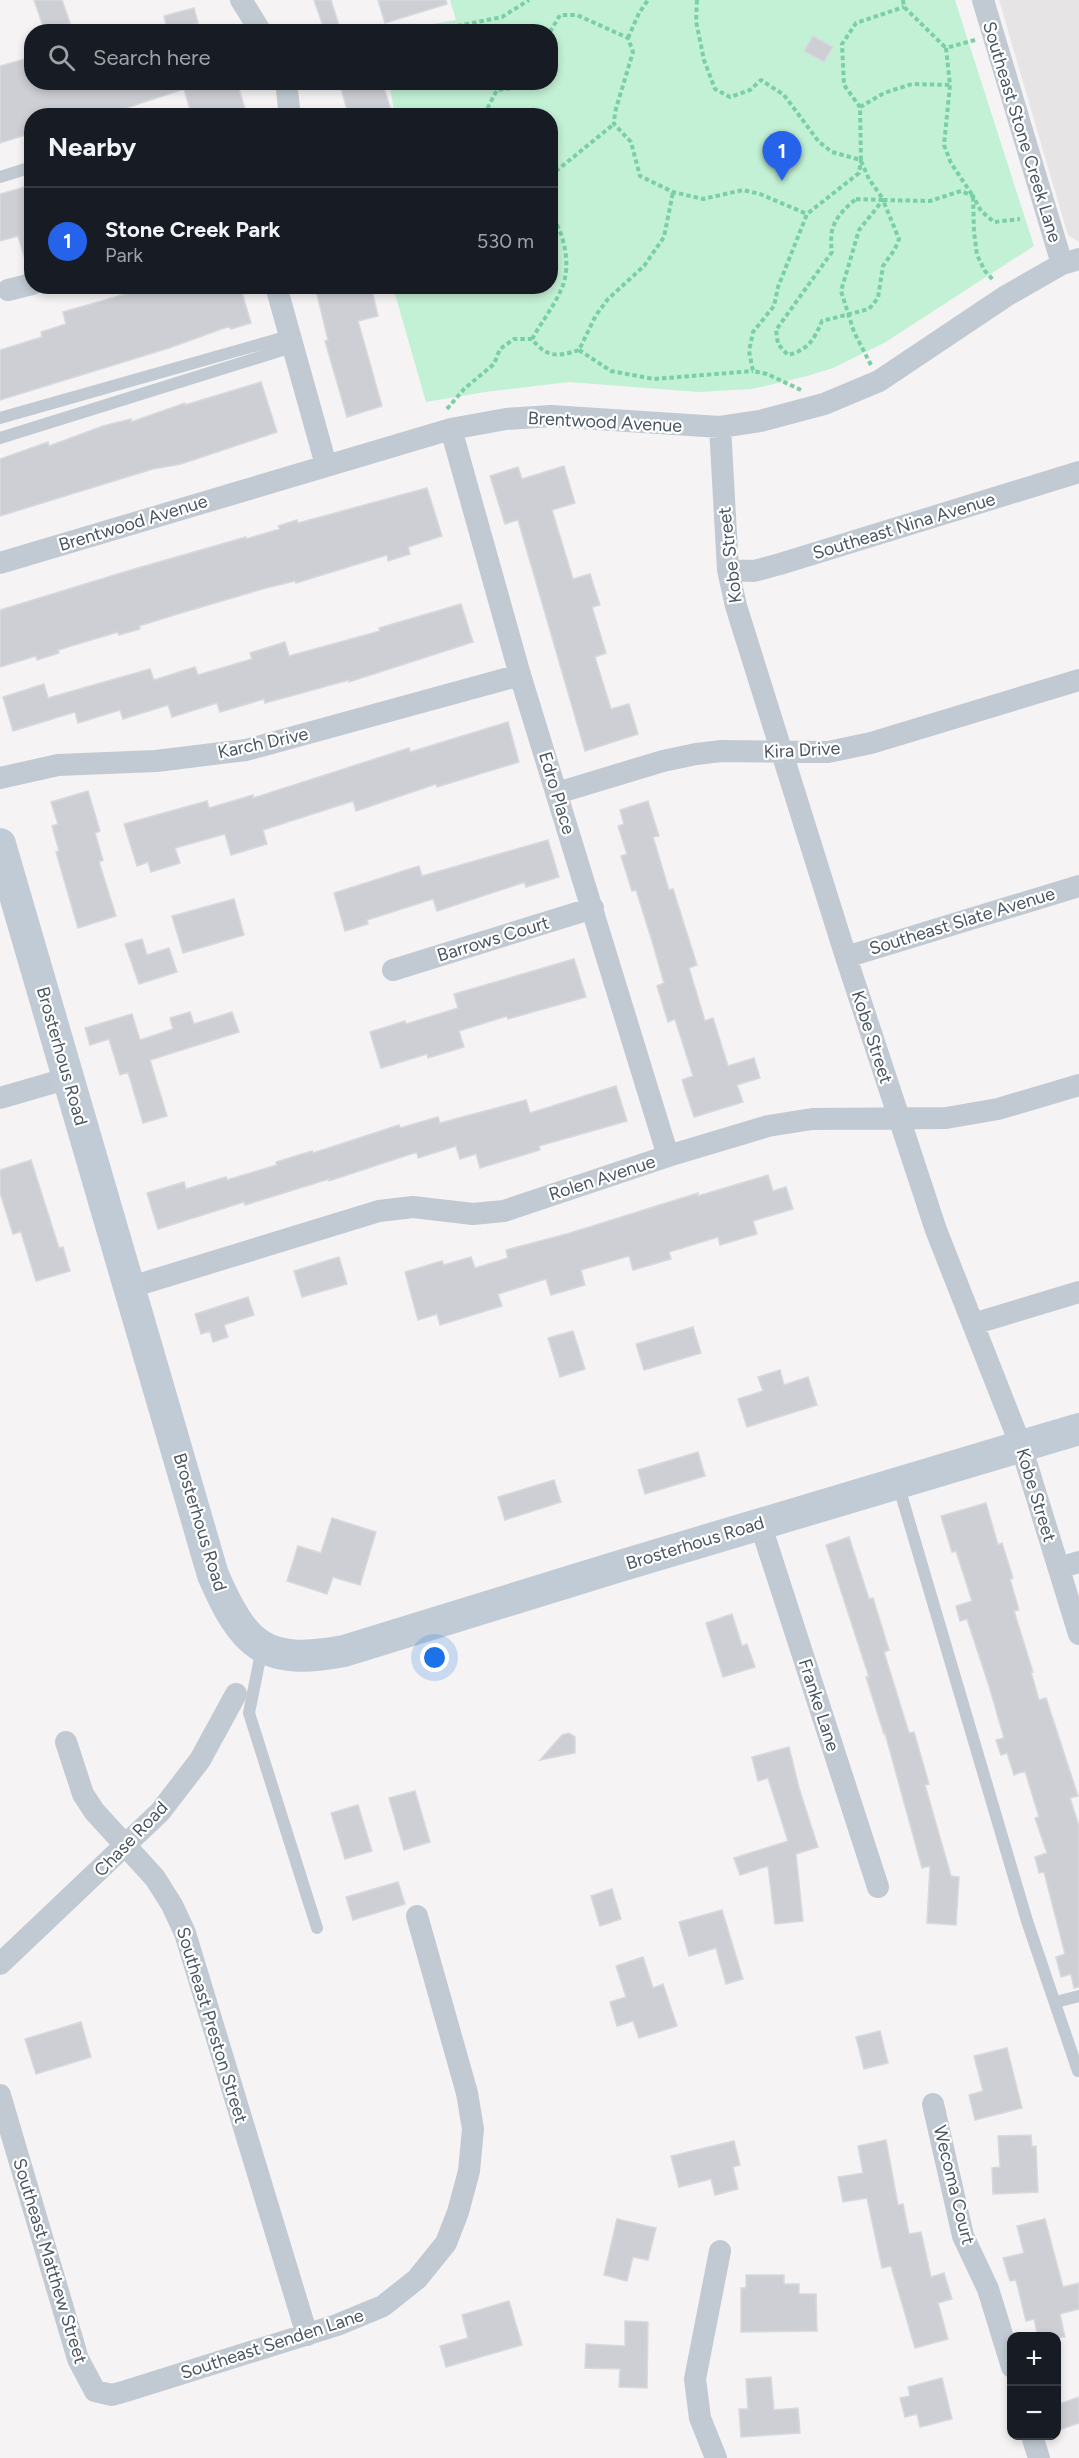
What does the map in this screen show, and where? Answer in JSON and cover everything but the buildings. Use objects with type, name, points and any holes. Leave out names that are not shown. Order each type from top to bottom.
[{"type":"street","points":[[241,0],[256,24]]},
{"type":"street","name":"Southeast Stone Creek Lane","points":[[983,0],[1070,262]]},
{"type":"street","points":[[287,90],[289,108]]},
{"type":"street","name":"Brentwood Avenue","points":[[0,562],[451,429],[506,419],[551,416],[720,428],[760,421],[824,404],[879,381],[1006,296],[1070,262]]},
{"type":"street","points":[[4,291],[24,286]]},
{"type":"street","points":[[278,294],[326,465]]},
{"type":"street","name":"Kobe Street","points":[[720,428],[728,570],[736,606],[846,957],[936,1230],[1069,1565],[1079,1634]]},
{"type":"street","name":"Edro Place","points":[[451,429],[520,675],[668,1156]]},
{"type":"street","name":"Southeast Nina Avenue","points":[[728,570],[754,571],[771,567],[1079,472]]},
{"type":"street","name":"Karch Drive","points":[[0,778],[58,765],[156,761],[246,750],[520,675]]},
{"type":"street","name":"Kira Drive","points":[[557,793],[663,760],[696,754],[722,751],[828,752],[871,743],[1079,680]]},
{"type":"street","name":"Brosterhous Road","points":[[0,844],[213,1575],[226,1605],[241,1629],[262,1648],[288,1655],[316,1656],[344,1651],[760,1523],[1079,1430]]},
{"type":"street","name":"Southeast Slate Avenue","points":[[846,957],[1079,885]]},
{"type":"street","name":"Barrows Court","points":[[393,970],[593,908]]},
{"type":"street","points":[[0,1098],[69,1078]]},
{"type":"street","name":"Rolen Avenue","points":[[130,1287],[380,1211],[412,1207],[473,1214],[504,1211],[668,1156],[768,1126],[812,1119],[946,1118],[998,1109],[1079,1085]]},
{"type":"street","points":[[973,1324],[1079,1292]]},
{"type":"street","name":"Franke Lane","points":[[760,1523],[878,1887]]},
{"type":"street","name":"Chase Road","points":[[0,1964],[160,1812],[201,1761],[236,1694]]},
{"type":"street","name":"Southeast Preston Street","points":[[66,1742],[83,1794],[99,1819],[155,1878],[172,1905],[185,1933],[307,2335]]},
{"type":"street","name":"Southeast Senden Lane","points":[[95,2391],[112,2395],[307,2335],[383,2307],[417,2279],[446,2243],[458,2212],[469,2171],[473,2129],[467,2093],[417,1916]]},
{"type":"street","name":"Southeast Matthew Street","points":[[0,2095],[78,2359],[95,2391]]},
{"type":"street","name":"Wecoma Court","points":[[933,2104],[963,2236],[988,2289],[1007,2353]]},
{"type":"street","points":[[716,2458],[700,2418],[695,2379],[720,2251]]},
{"type":"street","points":[[1033,2440],[1039,2458]]},
{"type":"lane","points":[[0,177],[24,170]]},
{"type":"lane","points":[[0,418],[290,342]]},
{"type":"lane","points":[[0,438],[290,342]]},
{"type":"lane","points":[[897,1483],[1027,1921],[1078,2071]]},
{"type":"lane","points":[[262,1648],[249,1713],[317,1928]]},
{"type":"lane","points":[[1056,2002],[1079,1996]]},
{"type":"path","points":[[468,24],[502,17],[529,0]]},
{"type":"path","points":[[558,170],[614,124],[615,112],[633,52],[628,38],[639,13],[648,0]]},
{"type":"path","points":[[698,0],[696,21],[704,60],[715,89],[730,97],[750,90],[761,80],[784,95],[819,142],[832,152],[861,160]]},
{"type":"path","points":[[903,0],[904,7],[946,48],[950,84],[945,144],[951,163],[981,211],[994,222],[1020,219]]},
{"type":"path","points":[[753,371],[749,351],[753,332],[774,306],[777,287],[807,214],[859,173],[861,160],[860,106],[844,85],[842,44],[856,23],[904,7]]},
{"type":"path","points":[[555,24],[560,15],[577,15],[628,38]]},
{"type":"path","points":[[946,48],[993,34]]},
{"type":"path","points":[[860,106],[884,93],[912,84],[950,84]]},
{"type":"path","points":[[488,108],[497,90]]},
{"type":"path","points":[[614,124],[631,142],[640,176],[673,192],[703,199],[743,190],[760,194],[807,214]]},
{"type":"path","points":[[861,160],[869,179],[883,200],[899,239],[883,266],[878,298],[869,309],[822,321],[817,332],[802,351],[788,355],[778,344],[776,330],[832,252],[830,236],[840,212],[856,199],[883,200],[930,201],[961,191],[973,196]]},
{"type":"path","points":[[532,339],[541,350],[552,355],[564,355],[579,350],[596,315],[608,299],[644,266],[664,237],[673,192]]},
{"type":"path","points":[[973,196],[977,255],[985,271],[1006,296]]},
{"type":"path","points":[[879,381],[847,315],[841,291],[859,230],[883,200]]},
{"type":"path","points":[[532,339],[562,289],[566,256],[558,224]]},
{"type":"path","points":[[451,429],[446,410],[464,389],[494,364],[500,349],[514,339],[532,339]]},
{"type":"path","points":[[579,350],[611,371],[654,380],[753,371],[767,374],[804,392]]},
{"type":"shaded area","points":[[999,0],[1079,0],[1079,242],[1067,232]]},
{"type":"green space","points":[[450,0],[955,0],[1034,246],[884,343],[833,368],[807,376],[752,389],[698,392],[569,382],[426,402],[395,294],[558,294],[558,108],[394,108],[390,90],[558,90],[558,24],[433,24],[456,20]]},
{"type":"place","name":"Stone Creek Park","points":[[782,181]]}]
